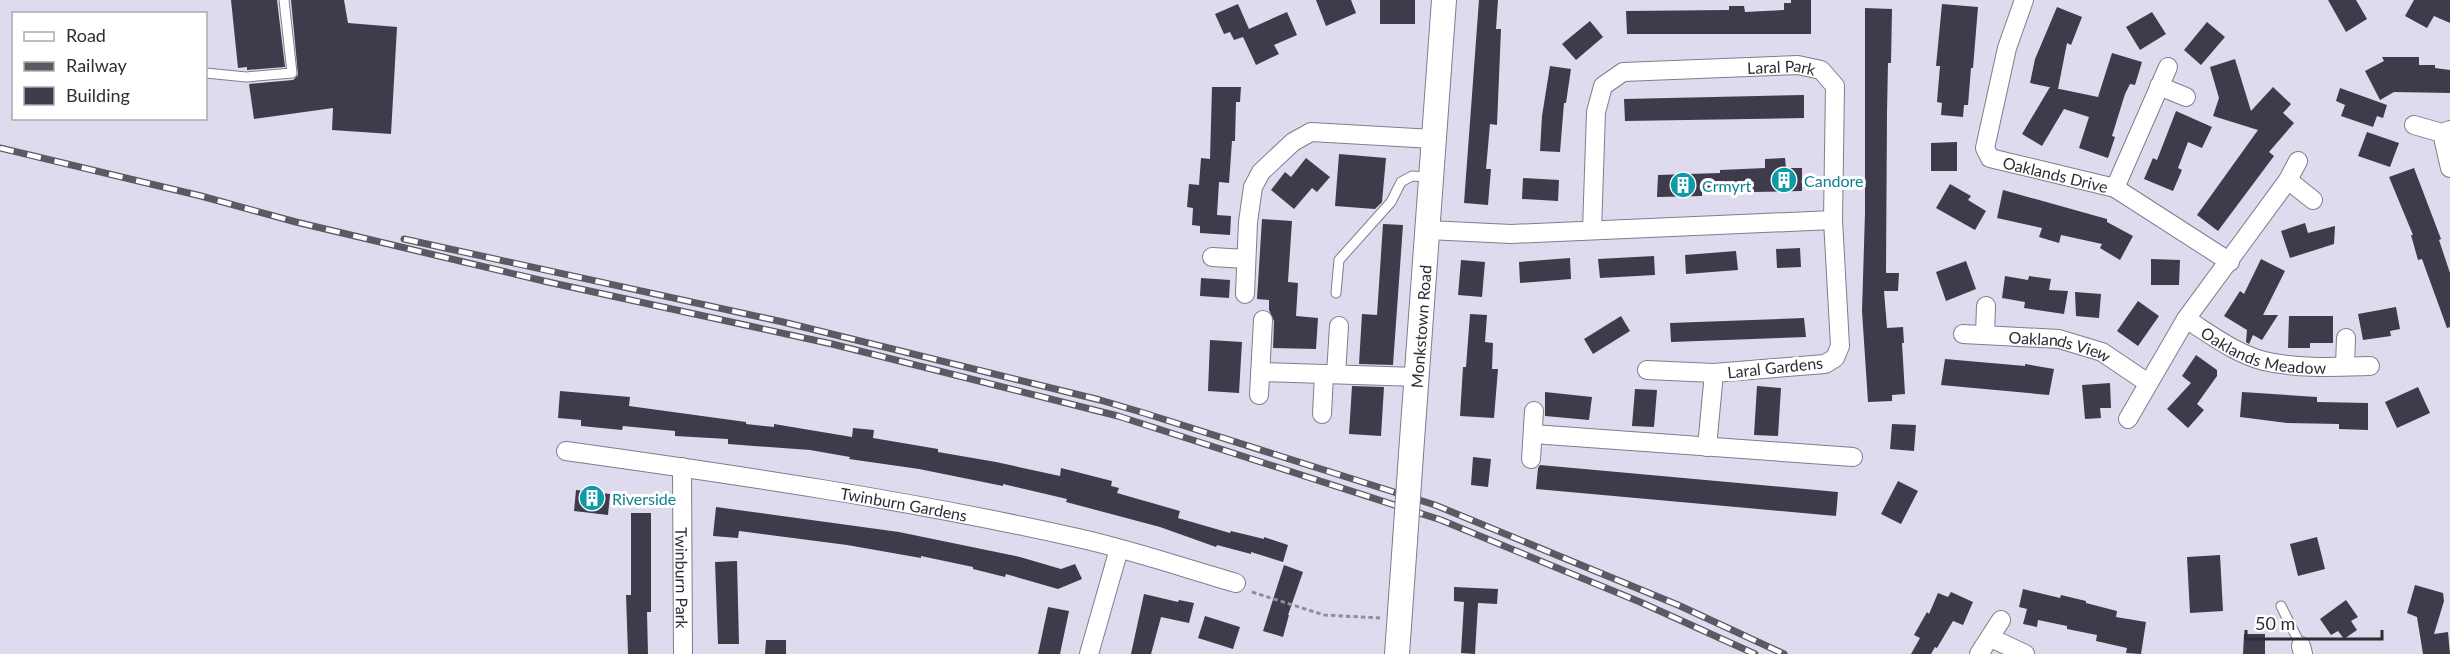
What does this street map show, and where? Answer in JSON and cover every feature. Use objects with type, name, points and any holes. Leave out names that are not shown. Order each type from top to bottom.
[{"type":"street","name":"Monkstown Road","points":[[1397,654],[1444,0]]},
{"type":"street","name":"Oaklands Drive","points":[[2024,0],[2007,48],[1985,148],[1990,158],[2115,188],[2230,262]]},
{"type":"street","name":"Laral Park","points":[[1592,230],[1596,112],[1603,86],[1623,72],[1798,65],[1821,70],[1834,86],[1833,220]]},
{"type":"street","points":[[2115,188],[2168,67]]},
{"type":"street","points":[[2159,86],[2186,97]]},
{"type":"street","points":[[2414,125],[2446,131],[2450,168]]},
{"type":"street","points":[[1245,294],[1253,188],[1261,172],[1272,159],[1293,142],[1311,132],[1433,139]]},
{"type":"street","points":[[2128,419],[2186,319],[2230,262],[2288,180],[2298,161]]},
{"type":"street","points":[[2288,180],[2313,200]]},
{"type":"street","points":[[1428,230],[1511,234],[1833,220]]},
{"type":"street","name":"Laral Gardens","points":[[1647,370],[1714,373],[1825,364],[1835,358],[1840,346],[1833,220]]},
{"type":"street","points":[[1212,257],[1246,259]]},
{"type":"street","points":[[1984,335],[1986,306]]},
{"type":"street","name":"Oaklands Meadow","points":[[2186,319],[2222,342],[2262,361],[2300,367],[2370,366]]},
{"type":"street","points":[[1258,395],[1263,320]]},
{"type":"street","points":[[1322,414],[1339,326]]},
{"type":"street","name":"Oaklands View","points":[[1963,334],[2059,339],[2102,352],[2148,383]]},
{"type":"street","name":"Oaklands Meadow","points":[[2345,366],[2346,338]]},
{"type":"street","points":[[1260,372],[1417,377]]},
{"type":"street","points":[[1707,447],[1714,373]]},
{"type":"street","points":[[1531,459],[1534,411]]},
{"type":"street","points":[[1533,434],[1853,457]]},
{"type":"street","name":"Twinburn Gardens","points":[[566,451],[932,507],[1119,549],[1236,584]]},
{"type":"street","name":"Twinburn Park","points":[[682,467],[683,654]]},
{"type":"street","points":[[1089,654],[1119,549]]},
{"type":"street","points":[[1980,654],[2001,620]]},
{"type":"street","points":[[1991,638],[2025,654]]},
{"type":"lane","points":[[207,73],[246,77],[292,73],[284,0]]},
{"type":"lane","points":[[1336,293],[1339,260],[1391,202],[1401,182],[1412,176],[1430,177]]},
{"type":"lane","points":[[2282,606],[2302,650]]},
{"type":"path","points":[[1236,584],[1252,592],[1324,615],[1380,618],[1400,616]]},
{"type":"building","points":[[231,0],[277,0],[285,67],[247,70],[247,67],[238,68]]},
{"type":"building","points":[[291,0],[344,0],[348,23],[397,27],[391,134],[332,130],[333,108],[254,119],[249,84],[293,80],[298,75]]},
{"type":"building","points":[[1316,0],[1351,0],[1356,13],[1326,26]]},
{"type":"building","points":[[1380,0],[1415,0],[1415,24],[1380,24]]},
{"type":"building","points":[[1479,0],[1498,0],[1496,29],[1501,29],[1497,125],[1490,124],[1486,169],[1491,169],[1488,205],[1464,203]]},
{"type":"building","points":[[1791,0],[1811,0],[1811,34],[1627,34],[1626,11],[1729,10],[1729,6],[1744,6],[1745,12],[1784,10],[1784,3],[1791,3]]},
{"type":"building","points":[[2328,0],[2356,0],[2367,19],[2346,32]]},
{"type":"building","points":[[2414,0],[2450,0],[2450,23],[2434,16],[2427,28],[2405,16]]},
{"type":"building","points":[[1238,4],[1249,29],[1287,12],[1297,35],[1274,45],[1279,54],[1256,65],[1243,37],[1234,40],[1230,32],[1224,34],[1215,14]]},
{"type":"building","points":[[1942,4],[1978,7],[1968,105],[1964,105],[1963,117],[1941,115],[1942,103],[1937,102],[1940,66],[1936,66]]},
{"type":"building","points":[[2057,7],[2082,17],[2071,45],[2067,43],[2058,89],[2030,83],[2035,59]]},
{"type":"building","points":[[1865,8],[1892,9],[1891,63],[1888,63],[1886,273],[1899,273],[1898,291],[1884,291],[1887,328],[1903,327],[1905,394],[1892,395],[1892,401],[1868,402],[1862,311],[1865,213]]},
{"type":"building","points":[[2152,12],[2166,34],[2140,50],[2126,27]]},
{"type":"building","points":[[1590,21],[1603,37],[1576,60],[1562,44]]},
{"type":"building","points":[[2207,22],[2225,37],[2201,65],[2184,50]]},
{"type":"building","points":[[2112,53],[2142,62],[2135,85],[2130,84],[2125,94],[2108,158],[2079,148],[2089,117],[2064,109],[2042,146],[2022,134],[2050,87],[2098,97]]},
{"type":"building","points":[[2382,57],[2419,57],[2419,65],[2435,65],[2435,68],[2450,70],[2450,93],[2394,92],[2380,100],[2365,71],[2384,61]]},
{"type":"building","points":[[2235,59],[2251,111],[2273,87],[2291,104],[2283,113],[2294,123],[2269,152],[2274,156],[2218,231],[2197,215],[2258,130],[2213,116],[2219,98],[2210,67]]},
{"type":"building","points":[[1550,66],[1571,69],[1566,103],[1564,103],[1560,152],[1540,151],[1542,116]]},
{"type":"building","points":[[1212,87],[1241,87],[1240,102],[1236,102],[1235,141],[1232,141],[1229,183],[1219,182],[1217,215],[1231,216],[1230,235],[1200,233],[1200,226],[1192,225],[1193,208],[1187,207],[1189,184],[1199,185],[1201,158],[1210,159]]},
{"type":"building","points":[[2340,88],[2387,105],[2383,118],[2377,116],[2373,127],[2341,116],[2345,105],[2336,101]]},
{"type":"building","points":[[1804,95],[1804,118],[1625,121],[1624,99]]},
{"type":"building","points":[[2176,111],[2212,127],[2202,148],[2188,142],[2178,168],[2182,170],[2173,191],[2144,179],[2153,158],[2157,160]]},
{"type":"building","points":[[2367,132],[2399,143],[2390,167],[2358,156]]},
{"type":"building","points":[[1957,142],[1957,171],[1931,171],[1931,143]]},
{"type":"building","points":[[1339,154],[1386,158],[1382,202],[1375,209],[1335,206]]},
{"type":"building","points":[[1306,158],[1330,177],[1317,192],[1312,188],[1294,209],[1271,190],[1285,172],[1291,177]]},
{"type":"building","points":[[1785,158],[1786,168],[1802,168],[1802,191],[1702,193],[1702,196],[1657,197],[1658,175],[1720,173],[1720,170],[1765,168],[1765,159]]},
{"type":"building","points":[[2414,168],[2441,239],[2439,240],[2450,273],[2450,327],[2447,328],[2422,259],[2418,260],[2411,235],[2413,235],[2389,177]]},
{"type":"building","points":[[1523,178],[1559,180],[1558,201],[1522,199]]},
{"type":"building","points":[[1950,184],[1971,196],[1968,200],[1986,211],[1975,230],[1936,208]]},
{"type":"building","points":[[2003,190],[2107,219],[2107,222],[2133,236],[2120,260],[2100,248],[2102,244],[2061,235],[2059,243],[2039,237],[2042,228],[1997,218]]},
{"type":"building","points":[[1262,219],[1292,221],[1288,282],[1298,283],[1296,316],[1318,318],[1316,349],[1273,348],[1274,321],[1269,310],[1269,300],[1257,299]]},
{"type":"building","points":[[2305,223],[2308,233],[2335,226],[2334,244],[2290,258],[2281,231]]},
{"type":"building","points":[[1383,224],[1403,225],[1393,365],[1359,364],[1362,314],[1377,315]]},
{"type":"building","points":[[1800,248],[1801,267],[1777,268],[1776,249]]},
{"type":"building","points":[[1736,251],[1738,270],[1686,274],[1685,255]]},
{"type":"building","points":[[1654,256],[1655,275],[1600,278],[1598,259]]},
{"type":"building","points":[[1570,258],[1571,279],[1520,283],[1519,262]]},
{"type":"building","points":[[2151,259],[2180,260],[2179,285],[2151,285]]},
{"type":"building","points":[[2261,259],[2285,271],[2263,315],[2278,315],[2262,340],[2253,335],[2249,344],[2246,342],[2247,330],[2224,316],[2240,291],[2244,294]]},
{"type":"building","points":[[1461,260],[1485,262],[1482,297],[1458,295]]},
{"type":"building","points":[[1966,261],[1976,289],[1946,301],[1936,272]]},
{"type":"building","points":[[2005,276],[2028,280],[2029,276],[2051,279],[2049,290],[2068,291],[2064,314],[2024,308],[2025,302],[2002,298]]},
{"type":"building","points":[[1201,278],[1230,280],[1229,298],[1200,296]]},
{"type":"building","points":[[2075,292],[2101,294],[2099,318],[2076,316]]},
{"type":"building","points":[[2138,301],[2159,316],[2138,346],[2117,331]]},
{"type":"building","points":[[2396,307],[2400,329],[2390,331],[2391,336],[2363,340],[2358,314]]},
{"type":"building","points":[[1470,314],[1487,315],[1485,342],[1493,343],[1492,369],[1498,369],[1494,418],[1460,416]]},
{"type":"building","points":[[1621,316],[1630,331],[1593,354],[1584,339]]},
{"type":"building","points":[[2289,316],[2333,316],[2333,343],[2310,343],[2310,348],[2288,348]]},
{"type":"building","points":[[1804,318],[1806,337],[1671,342],[1670,323]]},
{"type":"building","points":[[1210,340],[1242,342],[1239,393],[1208,391]]},
{"type":"building","points":[[2196,355],[2217,370],[2217,376],[2197,404],[2204,410],[2188,428],[2167,409],[2191,383],[2182,376]]},
{"type":"building","points":[[1945,359],[2025,366],[2025,364],[2054,369],[2049,395],[1941,385]]},
{"type":"building","points":[[2110,383],[2111,408],[2100,408],[2101,418],[2085,419],[2082,385]]},
{"type":"building","points":[[1352,386],[1384,387],[1381,436],[1349,434]]},
{"type":"building","points":[[1757,386],[1781,388],[1778,436],[1754,435]]},
{"type":"building","points":[[2418,387],[2430,413],[2397,428],[2385,402]]},
{"type":"building","points":[[1635,389],[1657,390],[1654,427],[1632,426]]},
{"type":"building","points":[[560,391],[630,397],[629,406],[746,422],[746,424],[774,427],[774,424],[852,437],[853,428],[874,430],[873,438],[938,449],[938,452],[1060,476],[1061,468],[1112,481],[1111,486],[1119,488],[1117,493],[1180,511],[1178,518],[1230,533],[1231,531],[1264,539],[1264,537],[1288,545],[1283,562],[1251,552],[1251,554],[1217,545],[1216,547],[1160,527],[1066,502],[1067,499],[1003,484],[1003,486],[919,469],[849,459],[850,457],[810,450],[728,444],[728,439],[675,436],[675,431],[623,426],[622,430],[581,426],[581,420],[558,418]]},
{"type":"building","points":[[1545,392],[1592,397],[1589,420],[1545,416]]},
{"type":"building","points":[[2242,392],[2317,397],[2317,402],[2368,403],[2368,430],[2339,429],[2339,424],[2287,423],[2240,417]]},
{"type":"building","points":[[1892,424],[1916,425],[1914,451],[1890,449]]},
{"type":"building","points":[[1473,457],[1491,459],[1488,487],[1471,485]]},
{"type":"building","points":[[1540,465],[1838,492],[1836,516],[1536,489]]},
{"type":"building","points":[[1898,481],[1918,491],[1901,524],[1881,514]]},
{"type":"building","name":"Riverside","points":[[576,490],[610,494],[608,515],[574,511]]},
{"type":"building","points":[[716,507],[899,532],[1020,557],[1061,569],[1075,564],[1082,579],[1058,589],[1006,574],[1005,577],[973,569],[973,567],[921,556],[921,558],[847,545],[739,531],[738,538],[713,536]]},
{"type":"building","points":[[631,513],[651,513],[651,612],[647,612],[648,654],[628,654],[626,595],[631,595]]},
{"type":"building","points":[[2317,537],[2325,569],[2298,576],[2290,544]]},
{"type":"building","points":[[2220,555],[2223,611],[2190,613],[2187,557]]},
{"type":"building","points":[[737,561],[739,644],[718,644],[715,562]]},
{"type":"building","points":[[1284,565],[1303,572],[1283,637],[1263,631]]},
{"type":"building","points":[[2415,585],[2443,593],[2444,601],[2434,634],[2448,632],[2450,654],[2423,654],[2417,617],[2407,613]]},
{"type":"building","points":[[1454,587],[1498,589],[1497,604],[1478,603],[1475,654],[1461,653],[1464,602],[1454,601]]},
{"type":"building","points":[[2023,589],[2060,598],[2061,595],[2086,601],[2086,603],[2117,611],[2116,617],[2146,622],[2141,654],[2126,653],[2127,648],[2096,641],[2097,635],[2067,629],[2067,626],[2038,620],[2037,627],[2023,624],[2027,609],[2019,607]]},
{"type":"building","points":[[1951,592],[1973,602],[1963,625],[1953,621],[1931,654],[1911,654],[1920,638],[1914,635],[1927,612],[1929,614],[1938,593],[1948,597]]},
{"type":"building","points":[[1144,594],[1178,602],[1179,600],[1194,603],[1189,623],[1161,617],[1151,654],[1131,654]]},
{"type":"building","points":[[2346,600],[2358,617],[2351,621],[2357,630],[2344,639],[2338,631],[2331,635],[2320,619]]},
{"type":"building","points":[[1048,607],[1069,611],[1060,654],[1038,654]]},
{"type":"building","points":[[1205,616],[1240,627],[1233,649],[1198,638]]},
{"type":"building","points":[[2244,634],[2265,634],[2265,654],[2243,654]]},
{"type":"building","points":[[766,640],[786,640],[786,654],[765,654]]},
{"type":"railway","points":[[0,148],[548,282],[832,344],[1118,416],[1441,520],[1640,602],[1755,654]]},
{"type":"railway","points":[[404,239],[783,322],[1100,400],[1144,413],[1435,505],[1678,605],[1784,654]]},
{"type":"place","name":"Candore","points":[[1784,180]]},
{"type":"place","name":"Crmyrt","points":[[1683,185]]},
{"type":"place","name":"Riverside","points":[[592,498]]}]
